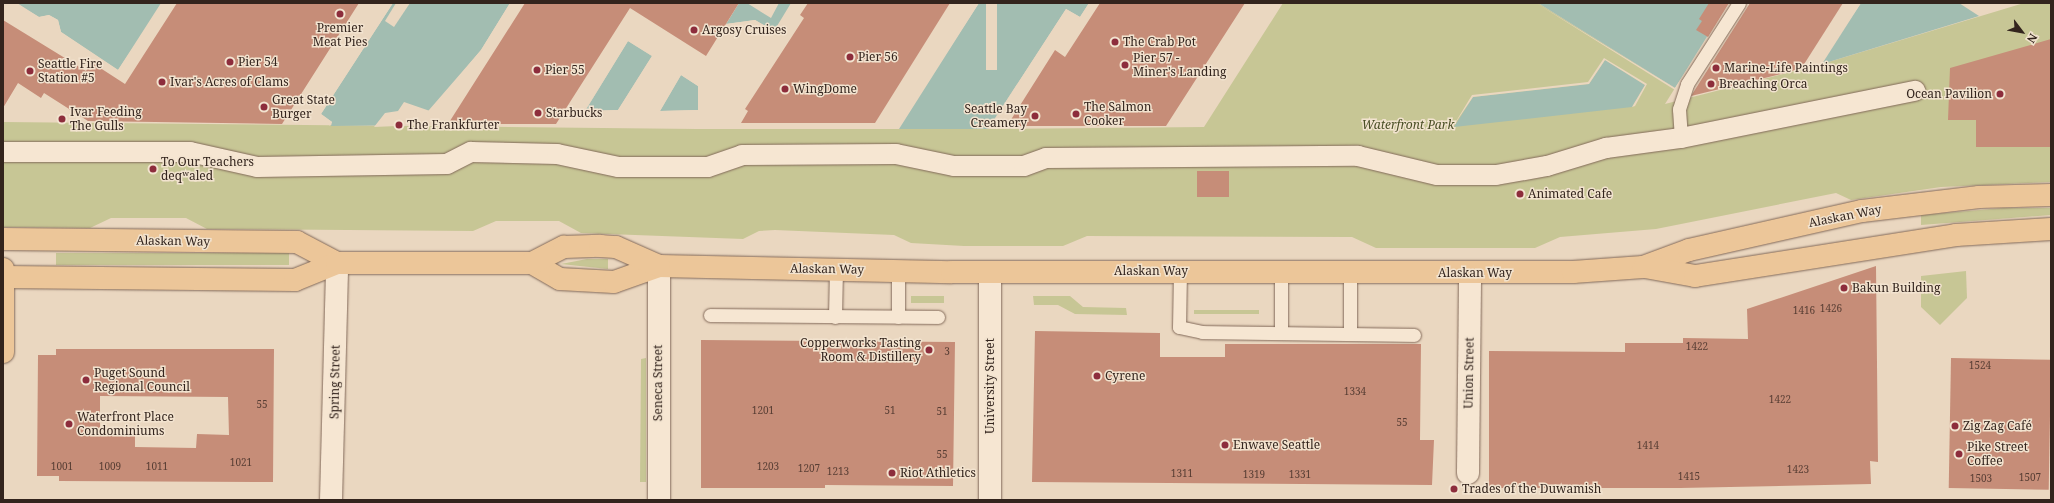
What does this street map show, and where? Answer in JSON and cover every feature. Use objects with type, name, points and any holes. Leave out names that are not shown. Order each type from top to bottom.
[{"type":"main road","name":"Alaskan Way","points":[[1643,267],[1689,250],[1862,211],[1979,197],[2051,195]]},
{"type":"main road","name":"Alaskan Way","points":[[532,263],[560,279],[606,282],[614,282],[659,266],[990,272],[1350,271],[1470,274],[1573,272],[1643,267],[1695,276],[1956,235],[2051,229]]},
{"type":"main road","name":"Alaskan Way","points":[[3,239],[297,242],[337,263]]},
{"type":"main road","name":"Alaskan Way","points":[[3,274],[295,280],[337,263],[532,263],[564,247],[600,246],[616,247],[659,266]]},
{"type":"main road","points":[[3,274],[3,352]]},
{"type":"street","points":[[3,152],[190,152],[257,167],[447,164],[471,152],[556,154],[618,167],[708,167],[742,155],[896,154],[954,166],[1024,166],[1046,158],[1358,156],[1437,175],[1496,175],[1547,166],[1606,148],[1681,138],[1915,91]]},
{"type":"street","name":"Spring Street","points":[[331,500],[337,263]]},
{"type":"street","name":"Seneca Street","points":[[658,500],[659,266]]},
{"type":"street","name":"University Street","points":[[990,272],[990,500]]},
{"type":"street","name":"Union Street","points":[[1468,473],[1470,274]]},
{"type":"lane","points":[[1681,138],[1680,109],[1687,84],[1739,3]]},
{"type":"lane","points":[[835,317],[836,269]]},
{"type":"lane","points":[[898,271],[898,317]]},
{"type":"lane","points":[[1180,271],[1179,327],[1202,332],[1414,335]]},
{"type":"lane","points":[[1281,271],[1281,333]]},
{"type":"lane","points":[[1350,271],[1350,334]]},
{"type":"lane","points":[[710,315],[938,317]]},
{"type":"green space","name":"Waterfront Park","points":[[1283,3],[1538,3],[1675,88],[1665,104],[1822,64],[2024,3],[2051,3],[2051,182],[1941,187],[1851,200],[1836,193],[1656,229],[1560,237],[1535,248],[1376,248],[1352,237],[1087,236],[1063,246],[964,246],[911,243],[894,235],[775,230],[759,231],[743,239],[581,233],[559,221],[496,221],[473,231],[207,229],[186,218],[111,218],[90,228],[3,227],[3,122],[697,129],[1204,127]]},
{"type":"green space","points":[[2004,208],[2051,208],[2051,215],[1921,225],[1921,215]]},
{"type":"green space","points":[[56,253],[289,253],[289,265],[56,265]]},
{"type":"green space","points":[[587,259],[608,259],[608,269],[561,264]]},
{"type":"green space","points":[[1966,271],[1967,298],[1940,325],[1921,307],[1921,276]]},
{"type":"green space","points":[[911,296],[944,296],[944,303],[911,303]]},
{"type":"green space","points":[[1033,296],[1070,296],[1083,307],[1126,308],[1127,315],[1075,314],[1058,305],[1034,305]]},
{"type":"green space","points":[[1194,310],[1259,310],[1259,314],[1194,314]]},
{"type":"green space","points":[[646,358],[646,482],[640,482],[641,359]]},
{"type":"shaded area","points":[[17,3],[161,3],[118,70],[61,32],[58,20],[49,15],[39,17]]},
{"type":"shaded area","points":[[393,3],[510,3],[481,50],[416,125],[331,126],[332,122],[321,114]]},
{"type":"shaded area","points":[[739,3],[747,3],[771,18],[779,3],[791,3],[774,31],[755,20],[726,24]]},
{"type":"shaded area","points":[[979,3],[1089,3],[1080,17],[1066,9],[988,129],[899,129]]},
{"type":"shaded area","points":[[1538,3],[1728,3],[1675,88]]},
{"type":"shaded area","points":[[1861,3],[1959,3],[1979,16],[1822,64]]},
{"type":"shaded area","points":[[628,41],[652,56],[618,110],[585,111]]},
{"type":"shaded area","points":[[1605,60],[1645,85],[1632,107],[1454,127],[1473,97],[1589,84]]},
{"type":"shaded area","points":[[681,75],[698,86],[698,110],[660,111]]},
{"type":"pier","points":[[15,3],[39,17],[49,15],[58,20],[61,32],[118,70],[163,3],[118,72],[59,33],[56,21],[49,17],[38,19]]},
{"type":"pier","points":[[390,3],[393,3],[321,114],[332,122],[329,126],[329,123],[319,113]]},
{"type":"pier","points":[[396,3],[410,3],[394,27],[385,21]]},
{"type":"pier","points":[[510,3],[512,3],[482,52],[419,125],[374,127],[385,113],[398,111],[404,102],[430,111],[481,50]]},
{"type":"pier","points":[[737,3],[739,3],[726,24]]},
{"type":"pier","points":[[793,3],[774,33],[754,22],[725,26],[726,24],[755,20],[774,31]]},
{"type":"pier","points":[[977,3],[979,3],[910,109]]},
{"type":"pier","points":[[986,3],[997,3],[997,70],[986,70]]},
{"type":"pier","points":[[1089,3],[1091,3],[1081,19],[1066,12],[988,129],[1066,9],[1080,17]]},
{"type":"pier","points":[[1536,3],[1675,88],[1730,3],[1675,90]]},
{"type":"pier","points":[[1859,3],[1861,3],[1826,55]]},
{"type":"pier","points":[[628,39],[654,57],[619,112],[584,112]],"holes":[[[628,41],[652,56],[618,110],[585,111]]]},
{"type":"pier","points":[[1604,58],[1647,84],[1635,106],[1632,107],[1645,85],[1605,60],[1589,84],[1473,97],[1452,128],[1472,95],[1588,82]]},
{"type":"pier","points":[[680,73],[700,85],[700,111],[659,112],[658,110]],"holes":[[[681,75],[698,86],[698,110],[660,111]]]},
{"type":"building","name":"Pier 54","points":[[177,3],[359,3],[282,124],[88,121],[44,93],[41,98],[18,83],[3,108],[3,20],[86,71],[91,62],[125,84]]},
{"type":"building","name":"Pier 55","points":[[525,3],[739,3],[706,56],[630,8],[556,124],[448,124]]},
{"type":"building","name":"Pier 56","points":[[808,3],[950,3],[875,123],[741,123],[748,111],[745,109],[804,18],[800,15]]},
{"type":"building","name":"Pier 57 - Miner's Landing","points":[[1100,3],[1245,3],[1166,126],[1007,126],[1055,50],[1065,57]]},
{"type":"building","points":[[1709,3],[1729,3],[1708,37],[1696,30],[1702,21],[1699,19]]},
{"type":"building","points":[[1750,3],[1843,3],[1801,69],[1691,96]]},
{"type":"building","name":"Ocean Pavilion","points":[[2051,39],[2051,147],[1976,147],[1976,120],[1948,120],[1950,68]]},
{"type":"building","points":[[1197,171],[1229,171],[1229,197],[1197,197]]},
{"type":"building","points":[[1876,266],[1878,462],[1870,461],[1871,484],[1680,488],[1489,488],[1489,351],[1625,352],[1625,343],[1683,343],[1683,338],[1748,339],[1747,309]]},
{"type":"building","points":[[1035,331],[1160,333],[1160,357],[1225,357],[1225,344],[1421,344],[1420,440],[1434,440],[1432,485],[1032,482]]},
{"type":"building","points":[[701,340],[955,342],[953,486],[825,485],[825,488],[701,488]]},
{"type":"building","name":"Waterfront Place Condominiums","points":[[56,349],[274,349],[273,482],[59,481],[59,476],[37,476],[38,355],[56,355]],"holes":[[[100,396],[228,397],[229,435],[197,434],[196,448],[135,447],[135,434],[100,434]]]},
{"type":"building","points":[[1951,358],[2051,360],[2049,490],[1949,488]]},
{"type":"place","name":"Premier Meat Pies","points":[[340,14]]},
{"type":"place","name":"Argosy Cruises","points":[[694,30]]},
{"type":"place","name":"The Crab Pot","points":[[1115,42]]},
{"type":"place","name":"Pier 56","points":[[850,57]]},
{"type":"place","name":"Pier 54","points":[[230,62]]},
{"type":"place","name":"Pier 57 - Miner's Landing","points":[[1125,65]]},
{"type":"place","name":"Marine-Life Paintings","points":[[1716,68]]},
{"type":"place","name":"Pier 55","points":[[537,70]]},
{"type":"place","name":"Seattle Fire Station #5","points":[[30,71]]},
{"type":"place","name":"Ivar's Acres of Clams","points":[[162,82]]},
{"type":"place","name":"Breaching Orca","points":[[1711,84]]},
{"type":"place","name":"WingDome","points":[[785,89]]},
{"type":"place","name":"Ocean Pavilion","points":[[2000,94]]},
{"type":"place","name":"Great State Burger","points":[[264,107]]},
{"type":"place","name":"Starbucks","points":[[538,113]]},
{"type":"place","name":"The Salmon Cooker","points":[[1076,114]]},
{"type":"place","name":"Seattle Bay Creamery","points":[[1035,116]]},
{"type":"place","name":"Ivar Feeding The Gulls","points":[[62,119]]},
{"type":"place","name":"The Frankfurter","points":[[399,125]]},
{"type":"place","name":"To Our Teachers deqʷaled","points":[[153,169]]},
{"type":"place","name":"Animated Cafe","points":[[1520,194]]},
{"type":"place","name":"Bakun Building","points":[[1844,288]]},
{"type":"place","name":"Copperworks Tasting Room & Distillery","points":[[929,350]]},
{"type":"place","name":"Cyrene","points":[[1097,376]]},
{"type":"place","name":"Puget Sound Regional Council","points":[[86,380]]},
{"type":"place","name":"Waterfront Place Condominiums","points":[[69,424]]},
{"type":"place","name":"Zig Zag Café","points":[[1955,426]]},
{"type":"place","name":"Enwave Seattle","points":[[1225,445]]},
{"type":"place","name":"Pike Street Coffee","points":[[1959,454]]},
{"type":"place","name":"Riot Athletics","points":[[892,473]]},
{"type":"place","name":"Trades of the Duwamish","points":[[1454,489]]}]
